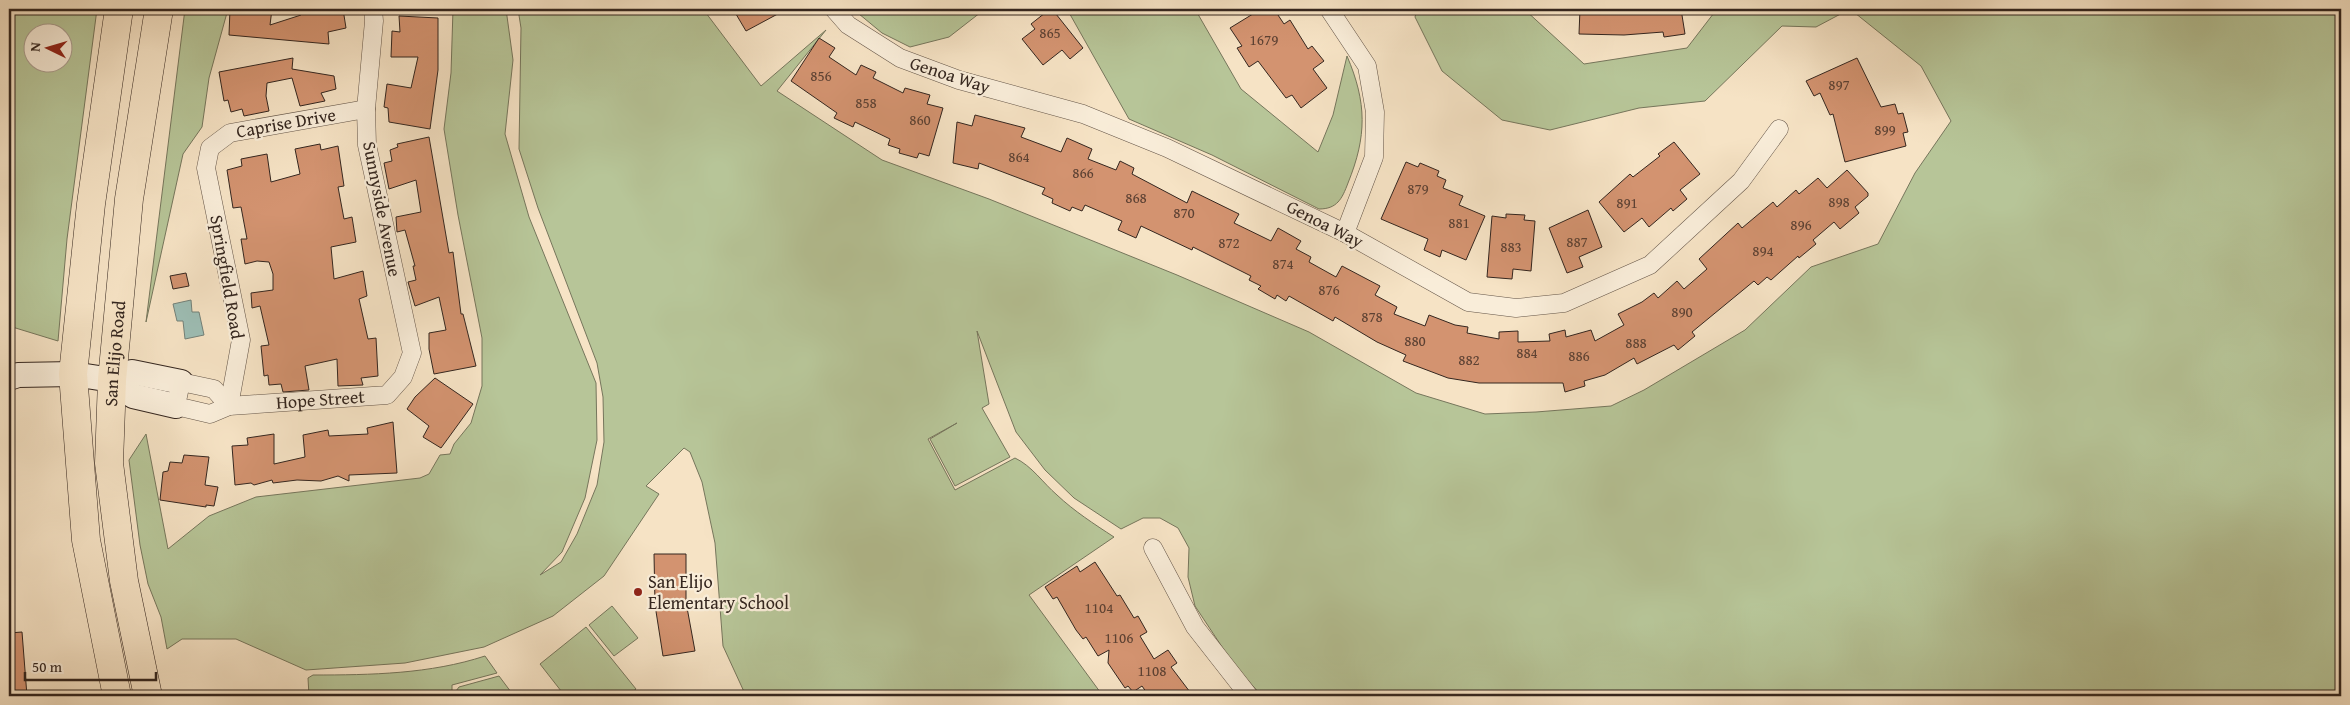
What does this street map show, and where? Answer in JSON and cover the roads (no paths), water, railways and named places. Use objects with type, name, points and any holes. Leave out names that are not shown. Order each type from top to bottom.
[{"type":"main road","name":"San Elijo Road","points":[[117,696],[86,540],[73,374],[91,204],[119,9]]},
{"type":"main road","name":"San Elijo Road","points":[[148,696],[124,581],[109,463],[112,380],[129,198],[159,9]]},
{"type":"street","name":"Sunnyside Avenue","points":[[373,9],[374,21],[366,109],[367,144],[412,353],[404,377]]},
{"type":"street","name":"Genoa Way","points":[[834,9],[848,25],[900,58],[959,80],[1083,114],[1167,148],[1345,232],[1468,302],[1516,308],[1564,303],[1650,265],[1741,181],[1779,129]]},
{"type":"street","points":[[1329,9],[1367,66],[1374,112],[1374,157],[1345,232]]},
{"type":"street","name":"Caprise Drive","points":[[210,148],[230,132],[366,109]]},
{"type":"street","name":"Springfield Road","points":[[210,148],[206,168],[241,340],[229,406]]},
{"type":"street","points":[[9,378],[18,375],[73,374],[112,380],[132,372],[214,389],[229,406]]},
{"type":"street","name":"Hope Street","points":[[112,380],[133,396],[210,414],[229,406],[387,395],[404,377]]},
{"type":"street","points":[[176,406],[181,382]]},
{"type":"street","points":[[1153,548],[1194,628],[1249,696]]},
{"type":"water","points":[[191,300],[192,312],[199,312],[204,335],[185,339],[183,321],[177,321],[173,304]]},
{"type":"place","name":"San Elijo Elementary School","points":[[638,592]]}]
